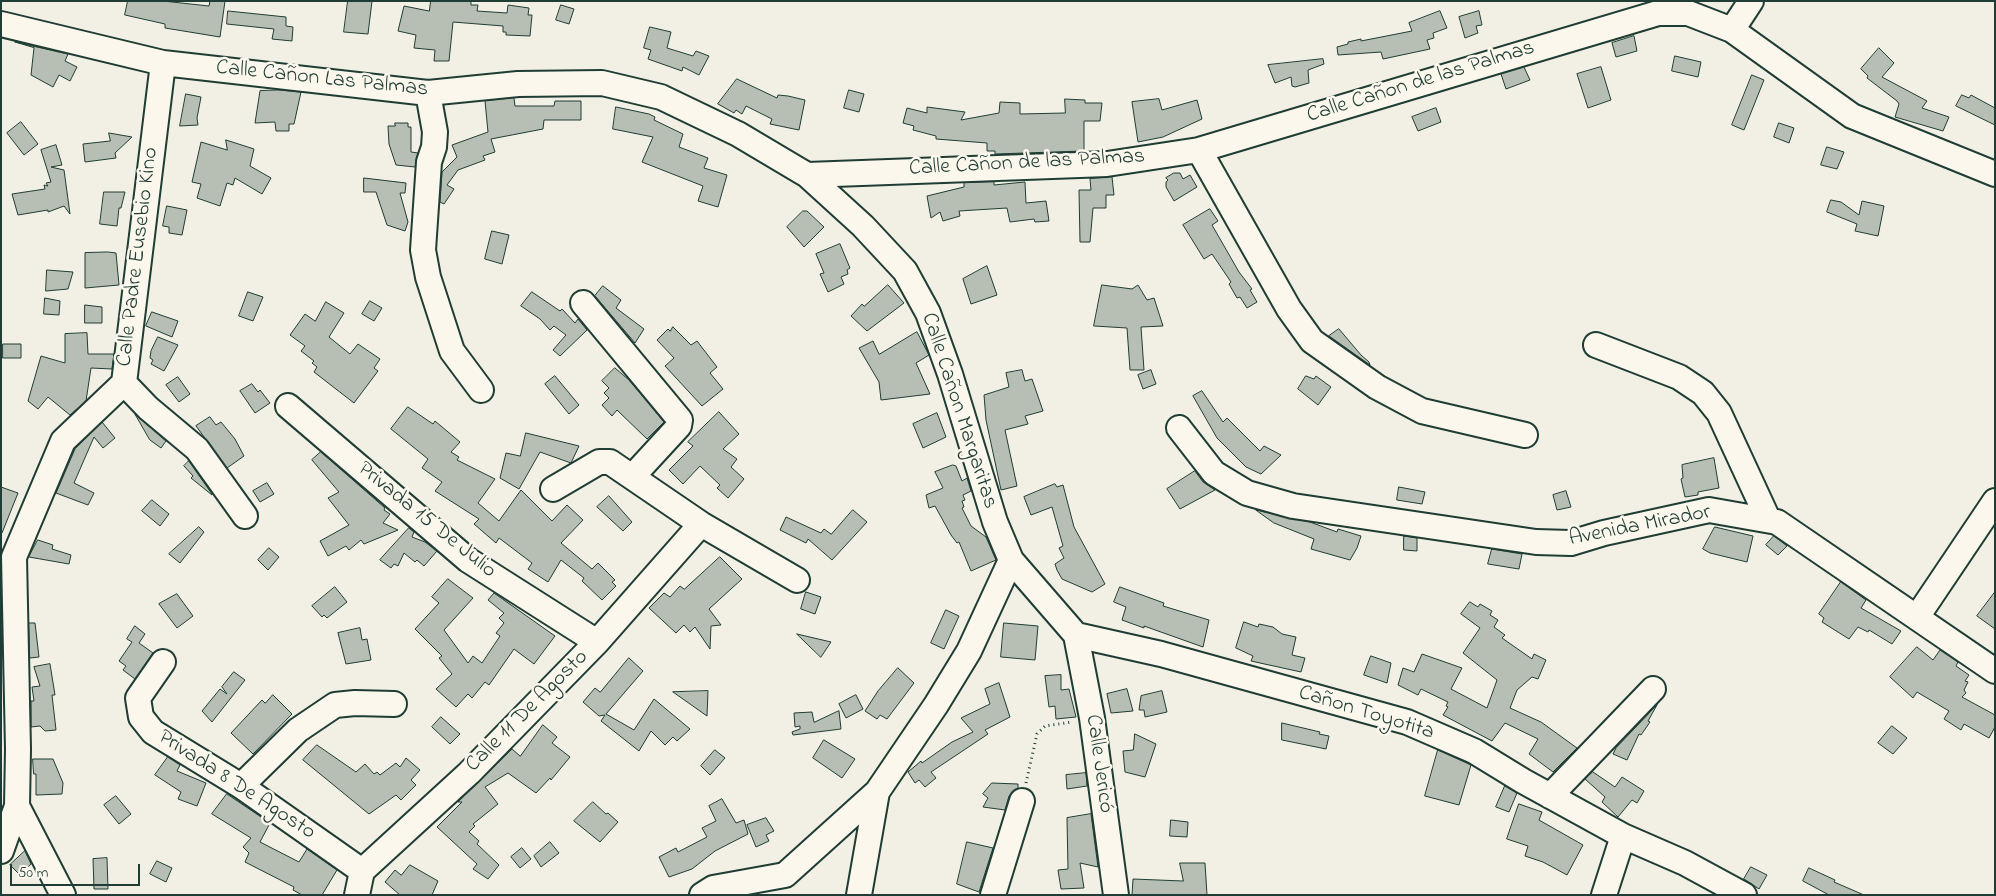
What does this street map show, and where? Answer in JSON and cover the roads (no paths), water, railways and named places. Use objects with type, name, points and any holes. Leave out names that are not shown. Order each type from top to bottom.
[{"type":"street","points":[[1732,30],[1751,1]]},
{"type":"street","name":"Calle Cañon de las Palmas","points":[[807,175],[1106,164],[1198,150],[1658,13],[1688,13],[1732,30],[1852,116],[1995,174]]},
{"type":"street","name":"Calle Cañon Las Palmas","points":[[1,24],[163,63],[428,93],[518,84],[602,83],[661,97],[738,134],[807,175]]},
{"type":"street","name":"Calle Padre Eusebio Kino","points":[[1,851],[17,806],[18,749],[13,582],[14,557],[62,441],[124,383],[163,63]]},
{"type":"street","points":[[428,93],[435,132],[434,147],[429,162],[423,250],[428,277],[452,351],[481,390]]},
{"type":"street","points":[[1198,150],[1289,309],[1312,341],[1377,387],[1422,412],[1525,436]]},
{"type":"street","name":"Calle Cañon Margaritas","points":[[807,175],[863,226],[905,271],[928,314],[950,374],[995,522],[1012,560],[1076,635]]},
{"type":"street","points":[[584,303],[680,420],[679,426],[633,476]]},
{"type":"street","points":[[1596,345],[1679,378],[1703,393],[1719,413],[1768,519]]},
{"type":"street","points":[[124,383],[148,408],[197,449],[245,516]]},
{"type":"street","name":"Privada 15 De Julio","points":[[288,406],[468,560],[597,642]]},
{"type":"street","name":"Avenida Mirador","points":[[1179,428],[1214,473],[1247,493],[1293,506],[1536,542],[1571,543],[1604,533],[1709,510],[1768,519],[1778,522],[1995,671]]},
{"type":"street","points":[[553,489],[599,462],[610,462],[701,524],[798,580]]},
{"type":"street","points":[[1917,617],[1995,501]]},
{"type":"street","name":"Calle 11 De Agosto","points":[[362,871],[469,773],[597,642],[701,524]]},
{"type":"street","points":[[702,895],[713,888],[785,875],[877,792],[936,705],[969,651],[1012,560]]},
{"type":"street","name":"Calle Jericó","points":[[1076,635],[1092,718],[1116,895]]},
{"type":"street","name":"Cañon Toyotita","points":[[1076,635],[1161,654],[1407,722],[1474,751],[1623,836],[1685,863],[1744,895]]},
{"type":"street","name":"Privada 8 De Agosto","points":[[163,662],[138,698],[141,717],[152,732],[242,786],[362,871]]},
{"type":"street","points":[[1550,796],[1654,689]]},
{"type":"street","points":[[242,786],[298,730],[335,705],[394,704]]},
{"type":"street","points":[[859,895],[877,792]]},
{"type":"street","points":[[993,895],[1022,801]]},
{"type":"street","name":"Calle Padre Eusebio Kino","points":[[17,806],[62,895]]},
{"type":"street","points":[[1604,895],[1623,836]]},
{"type":"street","points":[[357,895],[362,871]]}]
